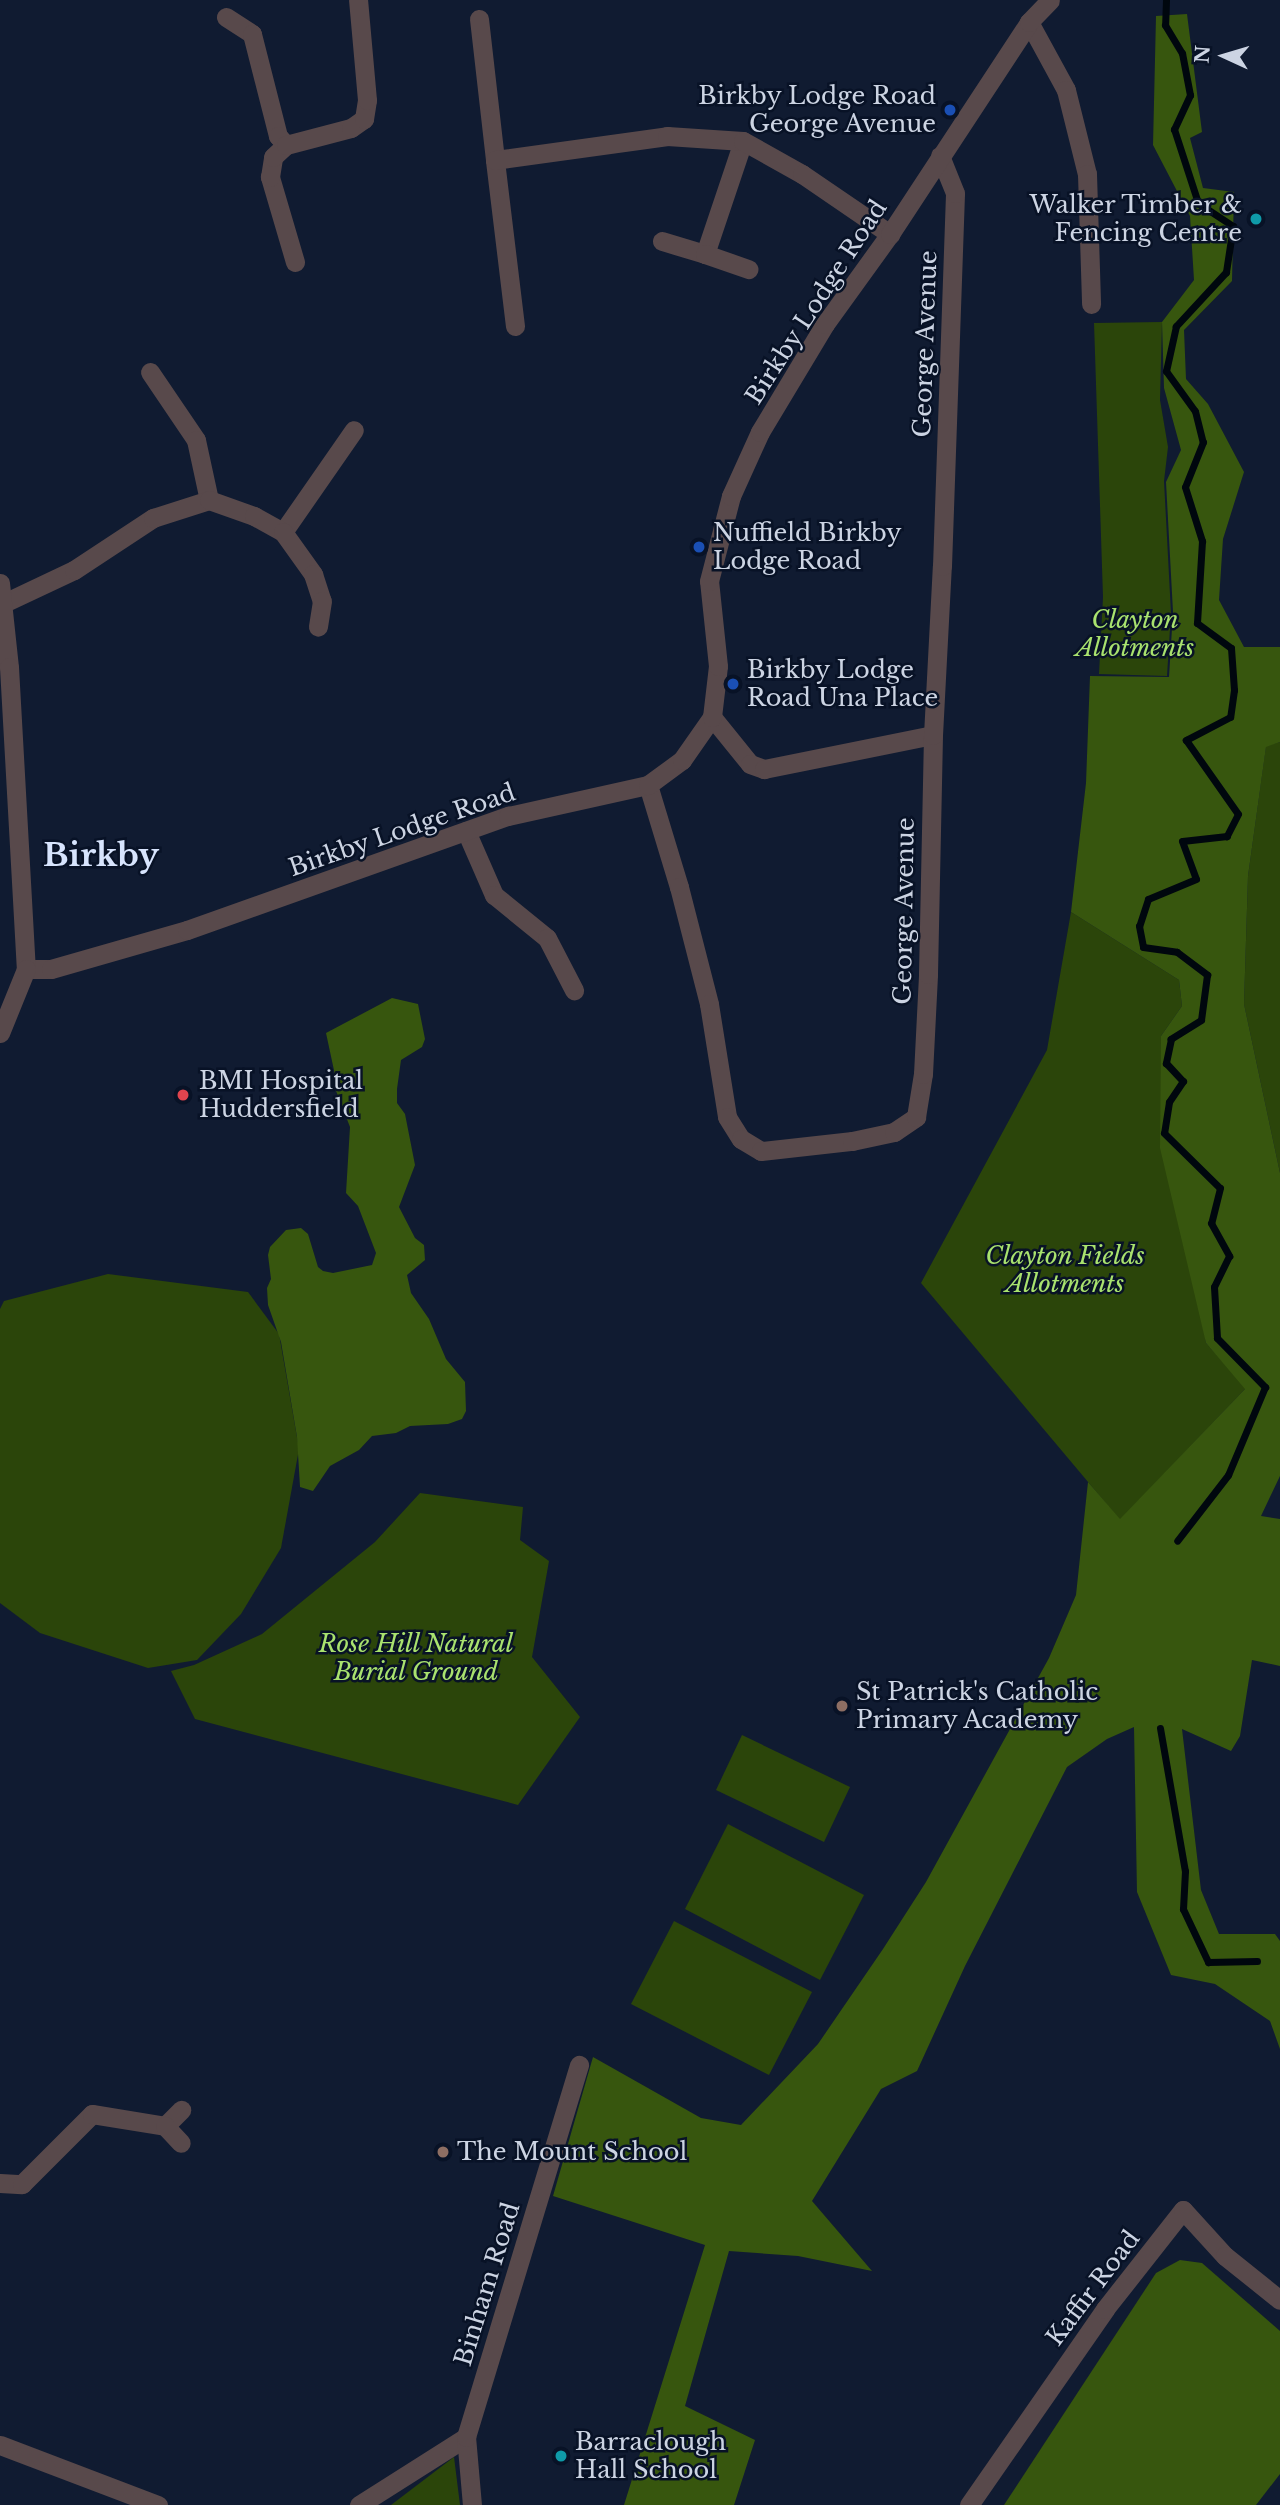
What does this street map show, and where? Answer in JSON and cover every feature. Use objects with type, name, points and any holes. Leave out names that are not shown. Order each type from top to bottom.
[{"type":"street","points":[[295,262],[270,177],[273,157],[286,145],[351,128],[364,119],[367,100],[358,0]]},
{"type":"street","name":"Birkby Lodge Road","points":[[26,969],[51,970],[187,930],[508,816],[648,785],[682,760],[712,718],[718,666],[709,581],[731,496],[760,432],[825,324],[890,234],[1029,22],[1050,0]]},
{"type":"street","points":[[226,18],[252,34],[278,136],[286,145]]},
{"type":"street","points":[[479,19],[514,326]]},
{"type":"street","points":[[1029,22],[1066,90],[1087,174],[1091,304]]},
{"type":"street","points":[[495,160],[667,136],[743,141],[802,174],[890,234]]},
{"type":"street","points":[[705,254],[743,141]]},
{"type":"street","name":"George Avenue","points":[[648,785],[679,887],[709,1004],[727,1117],[741,1139],[761,1151],[852,1140],[894,1132],[916,1117],[923,1074],[928,974],[933,735],[942,566],[955,193],[940,156]]},
{"type":"street","points":[[662,241],[748,269]]},
{"type":"street","points":[[150,372],[196,440],[209,500]]},
{"type":"street","points":[[283,532],[354,429]]},
{"type":"street","points":[[4,603],[74,570],[153,518],[209,500],[254,516],[283,532],[313,574],[322,601],[318,627]]},
{"type":"street","points":[[0,583],[4,603],[7,752],[26,969],[0,1032]]},
{"type":"street","points":[[712,718],[750,764],[764,769],[933,735]]},
{"type":"street","points":[[466,831],[494,895],[547,939],[574,990]]},
{"type":"street","name":"Binham Road","points":[[471,2505],[466,2437],[579,2065]]},
{"type":"street","points":[[165,2126],[181,2110]]},
{"type":"street","points":[[0,2183],[22,2184],[92,2114],[165,2126],[181,2144]]},
{"type":"street","name":"Kaffir Road","points":[[969,2505],[1105,2309],[1183,2210],[1225,2256],[1280,2300]]},
{"type":"street","points":[[359,2505],[466,2437]]},
{"type":"street","points":[[0,2445],[158,2505]]},
{"type":"green space","points":[[1187,14],[1202,132],[1190,138],[1203,188],[1234,192],[1232,281],[1184,330],[1186,379],[1208,404],[1244,472],[1223,539],[1219,600],[1244,647],[1280,647],[1280,742],[1266,747],[1248,876],[1244,1004],[1280,1173],[1280,1476],[1261,1516],[1280,1519],[1280,1666],[1252,1660],[1240,1736],[1231,1751],[1182,1729],[1201,1890],[1219,1934],[1275,1934],[1280,1941],[1280,2049],[1270,2021],[1215,1984],[1171,1975],[1137,1892],[1134,1727],[1107,1739],[1067,1767],[965,1966],[917,2071],[881,2089],[812,2201],[872,2271],[798,2256],[729,2251],[685,2406],[755,2440],[734,2505],[624,2505],[705,2245],[553,2196],[593,2057],[701,2118],[741,2125],[818,2044],[883,1949],[926,1882],[1049,1658],[1076,1595],[1088,1482],[1120,1519],[1245,1389],[1206,1343],[1160,1148],[1161,1036],[1182,1006],[1179,980],[1071,912],[1086,783],[1090,676],[1169,677],[1173,612],[1166,482],[1181,450],[1164,388],[1162,322],[1194,280],[1190,216],[1153,145],[1156,16]]},
{"type":"green space","name":"Clayton Allotments","points":[[1162,322],[1160,400],[1168,447],[1164,481],[1171,613],[1167,676],[1099,674],[1103,597],[1094,323]]},
{"type":"green space","points":[[1280,742],[1280,1173],[1244,1004],[1248,876],[1266,746]]},
{"type":"green space","name":"Clayton Fields Allotments","points":[[1071,912],[1179,980],[1182,1006],[1161,1036],[1206,1343],[1246,1388],[1120,1520],[921,1283],[1047,1050]]},
{"type":"green space","points":[[392,998],[418,1004],[425,1039],[422,1047],[401,1060],[397,1089],[397,1103],[405,1114],[415,1165],[399,1207],[415,1238],[424,1245],[425,1260],[407,1275],[411,1293],[429,1319],[446,1359],[465,1382],[466,1411],[462,1419],[448,1424],[410,1426],[396,1433],[372,1436],[359,1450],[330,1466],[313,1491],[300,1487],[297,1437],[281,1342],[268,1305],[267,1288],[271,1279],[268,1255],[270,1247],[286,1230],[301,1228],[308,1234],[318,1267],[323,1271],[333,1273],[372,1265],[376,1253],[358,1206],[346,1193],[350,1127],[333,1083],[335,1075],[326,1033]]},
{"type":"green space","points":[[108,1274],[248,1292],[279,1334],[299,1449],[281,1548],[241,1614],[197,1660],[148,1668],[40,1633],[0,1603],[0,1309],[4,1301]]},
{"type":"green space","name":"Rose Hill Natural Burial Ground","points":[[420,1493],[523,1507],[520,1540],[549,1561],[532,1657],[580,1717],[518,1805],[195,1719],[171,1671],[194,1665],[262,1634],[375,1542]]},
{"type":"green space","points":[[742,1735],[850,1787],[824,1842],[716,1790]]},
{"type":"green space","points":[[728,1824],[864,1895],[820,1980],[685,1909]]},
{"type":"green space","points":[[674,1921],[812,1992],[769,2075],[631,2004]]},
{"type":"green space","points":[[1180,2260],[1202,2263],[1280,2331],[1280,2474],[1256,2505],[1004,2505],[1156,2273]]},
{"type":"green space","points":[[454,2457],[460,2505],[391,2505]]},
{"type":"waterway","points":[[1166,0],[1165,25],[1182,53],[1190,95],[1174,129],[1198,203],[1233,226],[1226,272],[1176,326],[1166,371],[1195,411],[1203,442],[1185,487],[1202,541],[1197,623],[1231,648],[1234,690],[1230,717],[1186,740],[1238,814],[1227,836],[1182,841],[1196,879],[1148,899],[1139,926],[1143,947],[1177,952],[1207,975],[1201,1020],[1171,1039],[1166,1063],[1183,1081],[1169,1102],[1164,1133],[1220,1188],[1211,1223],[1229,1256],[1214,1287],[1217,1338],[1265,1387],[1228,1475],[1177,1541]]},
{"type":"waterway","points":[[1160,1728],[1185,1871],[1183,1909],[1208,1962],[1257,1961]]},
{"type":"place","name":"Birkby Lodge Road George Avenue","points":[[950,110]]},
{"type":"place","name":"Walker Timber & Fencing Centre","points":[[1256,219]]},
{"type":"place","name":"Nuffield Birkby Lodge Road","points":[[699,547]]},
{"type":"place","name":"Birkby Lodge Road Una Place","points":[[733,684]]},
{"type":"place","name":"BMI Hospital Huddersfield","points":[[183,1095]]},
{"type":"place","name":"St Patrick's Catholic Primary Academy","points":[[842,1706]]},
{"type":"place","name":"The Mount School","points":[[443,2152]]},
{"type":"place","name":"Barraclough Hall School","points":[[561,2456]]},
{"type":"district","name":"Birkby","points":[[101,855]]}]
